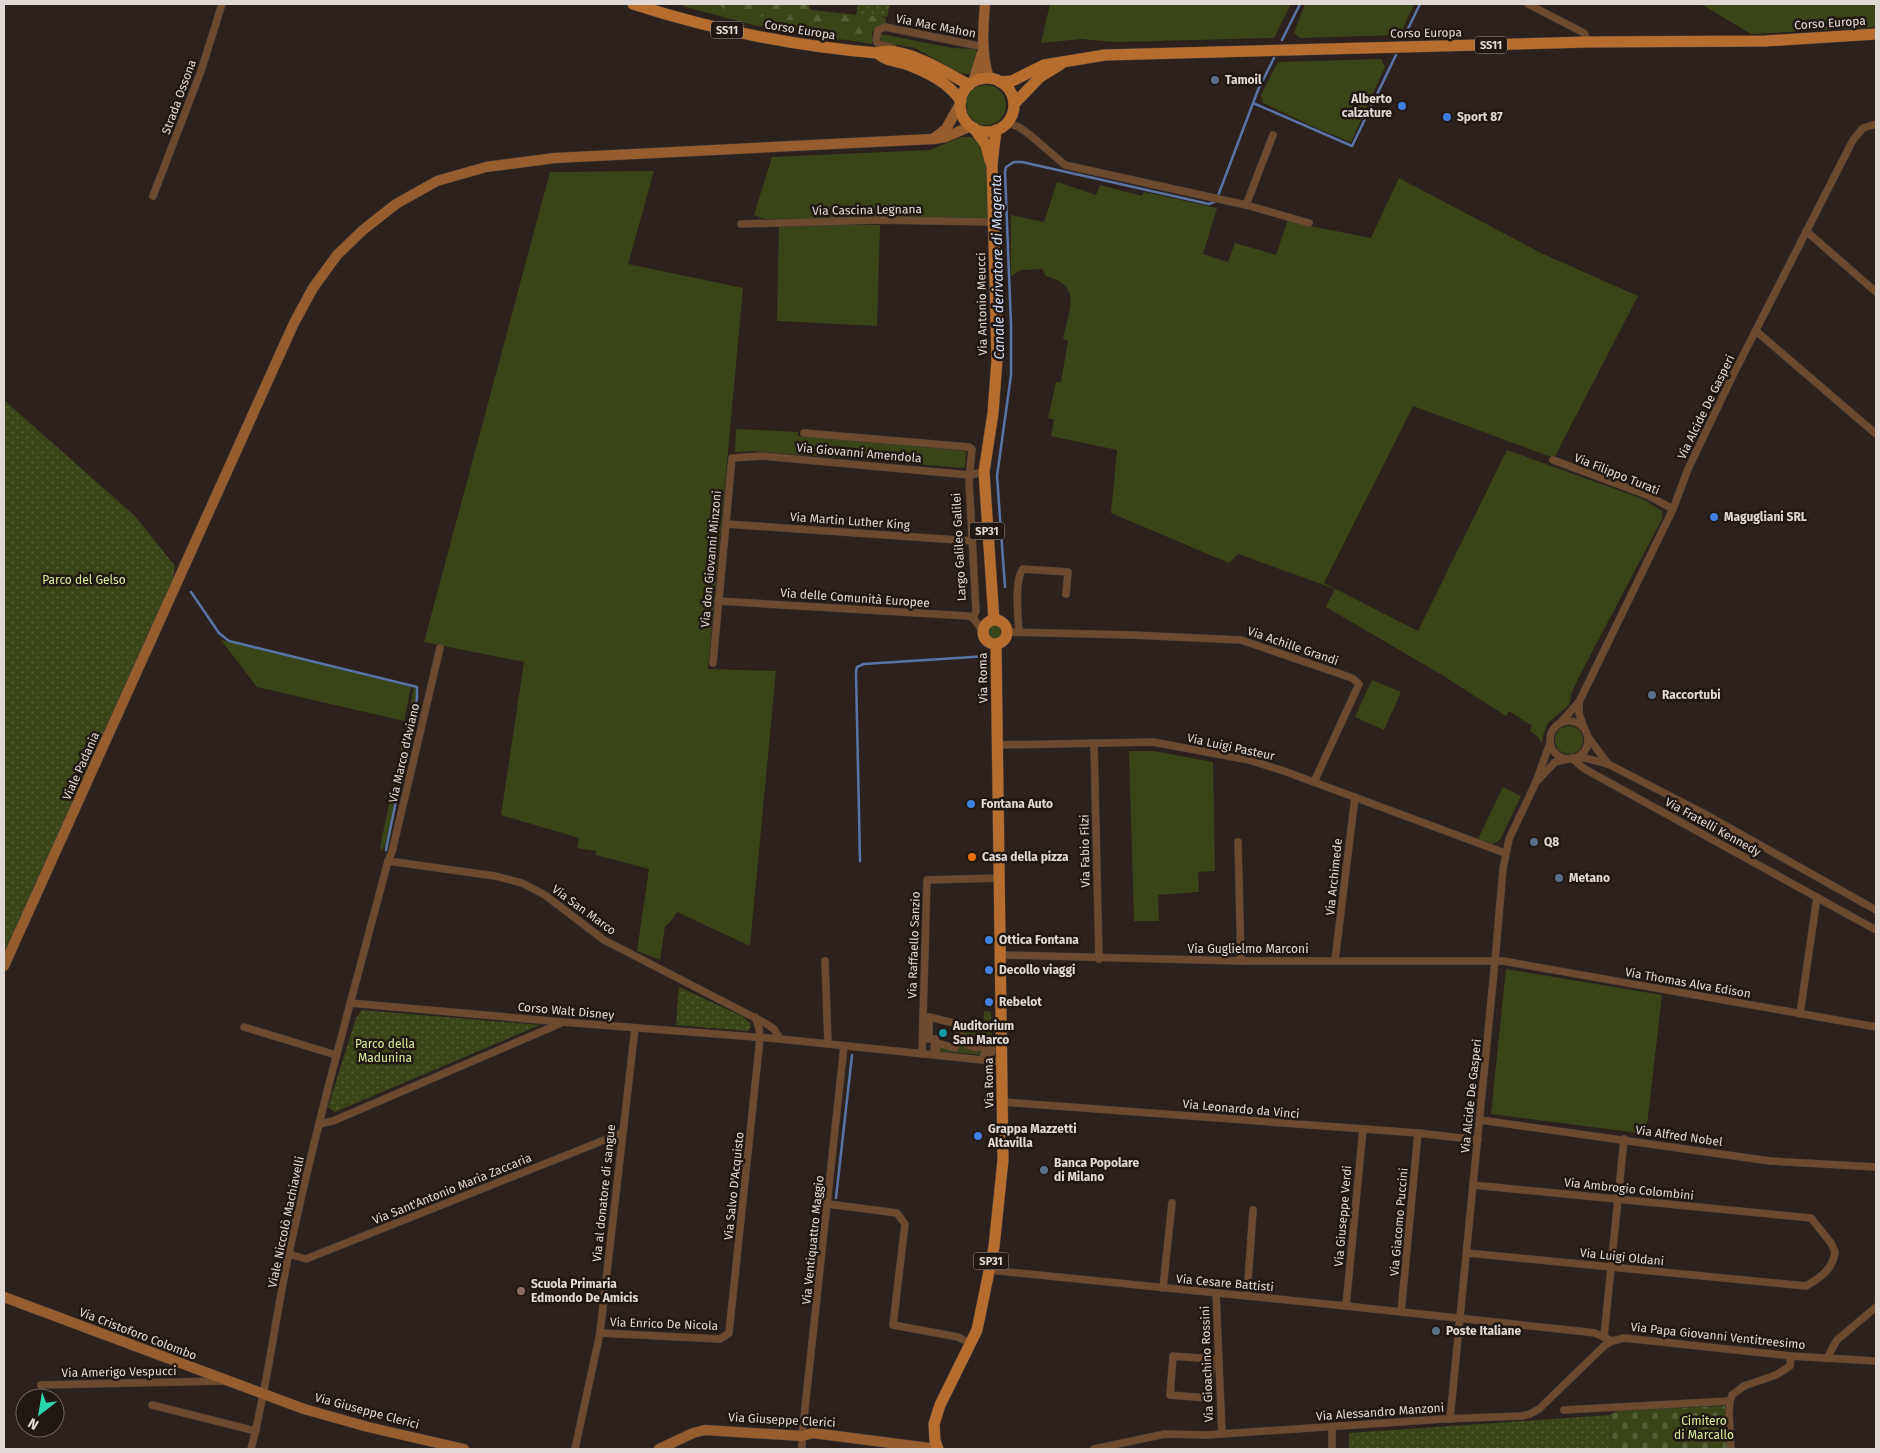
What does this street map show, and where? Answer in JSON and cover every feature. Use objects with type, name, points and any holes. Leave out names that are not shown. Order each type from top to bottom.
[{"type":"main road","name":"Corso Europa","points":[[633,4],[670,16],[752,36],[823,48],[877,54],[932,76],[948,86],[960,103]]},
{"type":"main road","name":"Corso Europa","points":[[995,80],[1012,81],[1044,65],[1066,60],[1114,54],[1588,42],[1766,40],[1876,34]]},
{"type":"main road","name":"Corso Europa","points":[[877,54],[883,51],[902,54],[971,84]]},
{"type":"main road","name":"Corso Europa","points":[[1014,104],[1040,77],[1066,60]]},
{"type":"main road","points":[[960,103],[964,92],[971,84],[981,79],[995,80],[1007,87],[1012,95],[1014,104],[1012,114],[1007,123],[996,130],[981,131],[973,127]]},
{"type":"main road","name":"SS11","points":[[960,103],[965,120],[973,127]]},
{"type":"main road","name":"Via Antonio Meucci","points":[[973,127],[986,145],[992,165]]},
{"type":"main road","name":"Via Antonio Meucci","points":[[984,472],[993,414],[997,360],[992,165],[996,130]]},
{"type":"main road","name":"SP31","points":[[984,472],[994,620]]},
{"type":"main road","points":[[994,620],[1002,622],[1013,632],[996,644],[985,639],[983,631],[987,624],[994,620]]},
{"type":"main road","name":"Via Roma","points":[[938,1449],[934,1424],[940,1406],[977,1330],[990,1270],[1002,1179],[1002,955],[996,644]]},
{"type":"street","name":"Strada Ossona","points":[[153,196],[201,71],[222,4]]},
{"type":"street","points":[[985,4],[984,47],[986,68],[995,80]]},
{"type":"street","points":[[1528,4],[1584,33],[1588,42]]},
{"type":"street","name":"Via Mac Mahon","points":[[939,69],[936,64],[916,52],[878,44],[876,40],[878,30],[885,27],[984,47]]},
{"type":"street","points":[[971,84],[984,47]]},
{"type":"street","points":[[933,139],[946,129],[960,103]]},
{"type":"street","points":[[1007,123],[1020,127],[1065,165],[1217,198],[1309,223]]},
{"type":"street","name":"Via Alcide De Gasperi","points":[[1559,724],[1579,702],[1672,509],[1688,469],[1853,140],[1863,128],[1876,124]]},
{"type":"street","points":[[933,139],[946,137],[973,127]]},
{"type":"street","points":[[1246,205],[1272,135]]},
{"type":"street","name":"Viale Padania","points":[[4,966],[294,323],[313,288],[337,256],[363,230],[396,204],[437,181],[486,167],[555,158],[933,139]]},
{"type":"street","name":"Via Cascina Legnana","points":[[741,224],[880,220],[994,222]]},
{"type":"street","points":[[1806,231],[1876,292]]},
{"type":"street","points":[[1756,331],[1876,434]]},
{"type":"street","points":[[804,433],[969,447],[972,449],[969,475]]},
{"type":"street","name":"Via Giovanni Amendola","points":[[732,458],[762,456],[969,475],[984,472]]},
{"type":"street","name":"Via don Giovanni Minzoni","points":[[713,663],[732,458]]},
{"type":"street","name":"Via Filippo Turati","points":[[1553,460],[1647,495],[1672,509]]},
{"type":"street","name":"Largo Galileo Galilei","points":[[969,475],[976,611],[973,618]]},
{"type":"street","name":"Via Martin Luther King","points":[[726,524],[972,540]]},
{"type":"street","points":[[1013,632],[1019,574],[1023,569],[1068,572],[1066,594]]},
{"type":"street","name":"Via delle Comunità Europee","points":[[718,600],[973,618]]},
{"type":"street","points":[[973,618],[983,631]]},
{"type":"street","name":"Via Achille Grandi","points":[[1013,632],[1132,634],[1241,640],[1352,678],[1359,684],[1314,782]]},
{"type":"street","name":"Via Marco d'Aviano","points":[[388,861],[392,852],[440,648]]},
{"type":"street","points":[[1579,702],[1579,713],[1586,734],[1586,748],[1582,753],[1570,758],[1563,758],[1554,752],[1550,742],[1552,732],[1559,724],[1570,721],[1576,722],[1586,734]]},
{"type":"street","name":"Via Fratelli Kennedy","points":[[1586,734],[1608,764]]},
{"type":"street","name":"Via Luigi Pasteur","points":[[998,744],[1153,742],[1249,760],[1266,764],[1355,796],[1505,853]]},
{"type":"street","name":"Via Alcide De Gasperi","points":[[1450,1418],[1505,853],[1509,839],[1536,782],[1550,742]]},
{"type":"street","name":"Via Fabio Filzi","points":[[1094,743],[1099,959]]},
{"type":"street","name":"Via Alcide De Gasperi","points":[[1536,782],[1555,762],[1570,758]]},
{"type":"street","name":"Via Fratelli Kennedy","points":[[1570,758],[1585,758],[1608,764],[1703,813],[1876,910]]},
{"type":"street","name":"Via Fratelli Kennedy","points":[[1570,758],[1583,768],[1876,930]]},
{"type":"street","name":"Via Archimede","points":[[1334,960],[1355,796]]},
{"type":"street","points":[[1238,842],[1241,961]]},
{"type":"street","name":"Viale Niccolò Machiavelli","points":[[251,1449],[264,1395],[289,1254],[319,1124],[388,861]]},
{"type":"street","name":"Via San Marco","points":[[388,861],[495,876],[522,883],[545,896],[604,940],[774,1029],[780,1039]]},
{"type":"street","name":"Via Raffaello Sanzio","points":[[922,1054],[927,880],[1000,878]]},
{"type":"street","points":[[1800,1014],[1817,897]]},
{"type":"street","name":"Via Guglielmo Marconi","points":[[1002,955],[1099,959],[1241,961],[1495,961]]},
{"type":"street","points":[[825,960],[828,1044]]},
{"type":"street","name":"Via Thomas Alva Edison","points":[[1495,961],[1876,1027]]},
{"type":"street","name":"Corso Walt Disney","points":[[350,1003],[780,1039]]},
{"type":"street","points":[[929,1017],[962,1025],[958,1036],[971,1040],[972,1038],[992,1046],[992,1052],[988,1056],[984,1056],[986,1050],[984,1048],[976,1046],[976,1048],[957,1040],[955,1048],[937,1043],[936,1051],[934,1051],[934,1039],[929,1039],[929,1017]]},
{"type":"street","points":[[754,1018],[759,1028],[760,1038]]},
{"type":"street","points":[[319,1124],[333,1121],[562,1022]]},
{"type":"street","points":[[244,1027],[336,1055]]},
{"type":"street","name":"Via al donatore di sangue","points":[[575,1449],[600,1333],[622,1133],[636,1028]]},
{"type":"street","name":"Via Salvo D'Acquisto","points":[[727,1336],[730,1331],[760,1038]]},
{"type":"street","points":[[780,1039],[1002,1062]]},
{"type":"street","name":"Via Ventiquattro Maggio","points":[[802,1449],[844,1046]]},
{"type":"street","name":"Via Leonardo da Vinci","points":[[1003,1102],[1418,1133],[1478,1140]]},
{"type":"street","name":"Via Alfred Nobel","points":[[1480,1120],[1770,1161],[1876,1167]]},
{"type":"street","name":"Via Giuseppe Verdi","points":[[1346,1306],[1363,1129]]},
{"type":"street","name":"Via Sant'Antonio Maria Zaccaria","points":[[289,1254],[306,1260],[622,1133]]},
{"type":"street","name":"Via Giacomo Puccini","points":[[1401,1312],[1418,1133]]},
{"type":"street","points":[[1604,1337],[1624,1140]]},
{"type":"street","name":"Via Ambrogio Colombini","points":[[1474,1185],[1811,1218],[1831,1243],[1835,1252],[1829,1268],[1817,1280],[1806,1286],[1774,1284]]},
{"type":"street","points":[[1163,1288],[1172,1203]]},
{"type":"street","points":[[828,1204],[897,1213],[905,1224],[893,1324],[958,1337],[971,1344]]},
{"type":"street","points":[[1247,1296],[1253,1210]]},
{"type":"street","name":"Via Luigi Oldani","points":[[1467,1253],[1774,1284]]},
{"type":"street","name":"Via Cesare Battisti","points":[[990,1270],[1459,1319]]},
{"type":"street","name":"Via Gioachino Rossini","points":[[1216,1293],[1222,1434]]},
{"type":"street","name":"Via Cristoforo Colombo","points":[[4,1297],[264,1395]]},
{"type":"street","points":[[1827,1358],[1829,1351],[1837,1340],[1876,1307]]},
{"type":"street","points":[[1459,1319],[1595,1334],[1612,1341]]},
{"type":"street","name":"Via Enrico De Nicola","points":[[600,1333],[720,1339],[727,1336]]},
{"type":"street","name":"Via Papa Giovanni Ventitreesimo","points":[[1612,1341],[1631,1338],[1791,1356],[1876,1361]]},
{"type":"street","name":"Via Alessandro Manzoni","points":[[1094,1449],[1123,1446],[1165,1434],[1222,1434],[1450,1418],[1522,1416],[1530,1414],[1539,1408],[1595,1354],[1612,1341]]},
{"type":"street","points":[[1173,1356],[1212,1359],[1208,1398],[1170,1395],[1173,1356]]},
{"type":"street","points":[[1731,1449],[1730,1401],[1738,1390],[1776,1375],[1790,1366],[1791,1356]]},
{"type":"street","name":"Via Amerigo Vespucci","points":[[41,1385],[227,1381]]},
{"type":"street","name":"Via Giuseppe Clerici","points":[[264,1395],[304,1409],[359,1424],[464,1449]]},
{"type":"street","points":[[1564,1410],[1730,1401]]},
{"type":"street","points":[[152,1406],[256,1431]]},
{"type":"street","points":[[1332,1427],[1332,1449]]},
{"type":"street","name":"Via Giuseppe Clerici","points":[[659,1449],[692,1433],[705,1430],[802,1436],[813,1434],[938,1449]]},
{"type":"green space","points":[[682,4],[757,4],[886,18],[885,24],[877,26],[872,33],[872,44],[757,26],[682,6]]},
{"type":"green space","points":[[701,4],[719,4],[709,8]]},
{"type":"green space","points":[[719,4],[809,4],[810,12],[856,16],[863,11],[881,16],[886,23],[871,32],[866,44],[862,37],[855,36],[855,32],[851,31],[852,36],[848,39],[834,40],[831,34],[834,32],[834,29],[830,26],[805,25],[796,20],[780,20],[768,16],[749,17],[733,8],[724,9]]},
{"type":"green space","points":[[858,4],[890,4],[887,17],[856,15]]},
{"type":"green space","points":[[1050,4],[1291,4],[1274,38],[1115,42],[1081,39],[1041,43]]},
{"type":"green space","points":[[1305,4],[1414,4],[1400,35],[1300,38],[1294,33]]},
{"type":"green space","points":[[1701,4],[1876,4],[1876,27],[1751,34]]},
{"type":"green space","points":[[881,34],[952,48],[975,49],[978,54],[972,73],[960,73],[915,48],[883,42],[880,38]]},
{"type":"green space","points":[[1381,59],[1385,67],[1351,142],[1263,103],[1261,95],[1278,62]]},
{"type":"green space","points":[[986,85],[1000,91],[1006,105],[1000,119],[986,125],[972,119],[966,105],[972,91]]},
{"type":"green space","points":[[961,137],[976,139],[987,156],[988,218],[764,219],[754,215],[772,157],[930,150]]},
{"type":"green space","points":[[654,171],[628,264],[743,288],[708,669],[776,671],[750,946],[677,912],[665,926],[660,960],[637,951],[649,869],[596,855],[596,851],[577,848],[579,838],[501,815],[524,662],[424,642],[550,172]]},
{"type":"green space","points":[[1399,178],[1541,253],[1638,296],[1554,458],[1413,406],[1324,583],[1418,631],[1507,450],[1643,499],[1662,511],[1662,519],[1581,673],[1572,692],[1569,705],[1548,723],[1542,743],[1530,731],[1532,726],[1509,711],[1506,716],[1442,675],[1326,607],[1335,589],[1238,554],[1229,563],[1111,513],[1117,450],[1051,436],[1054,420],[1048,418],[1056,382],[1061,382],[1068,341],[1063,339],[1071,301],[1065,286],[1058,280],[1046,276],[1042,269],[1021,270],[1011,276],[1011,215],[1044,222],[1057,182],[1096,195],[1100,185],[1142,196],[1144,192],[1217,208],[1203,254],[1228,262],[1235,243],[1276,255],[1288,219],[1310,226],[1371,238]]},
{"type":"green space","points":[[779,225],[880,225],[877,326],[777,321]]},
{"type":"green space","name":"Parco del Gelso","points":[[4,400],[135,516],[175,566],[173,578],[4,953]]},
{"type":"green space","points":[[736,429],[798,432],[798,436],[966,451],[965,468],[753,451],[735,452]]},
{"type":"green space","points":[[995,625],[1003,633],[995,641],[987,633]]},
{"type":"green space","points":[[221,640],[411,687],[404,721],[257,687]]},
{"type":"green space","points":[[1372,680],[1401,692],[1384,730],[1355,717]]},
{"type":"green space","points":[[414,687],[416,689],[416,699],[386,844],[382,851],[380,847]]},
{"type":"green space","points":[[1569,726],[1579,730],[1583,740],[1579,750],[1569,754],[1559,750],[1555,740],[1559,730]]},
{"type":"green space","points":[[1129,751],[1154,751],[1213,762],[1215,871],[1198,872],[1199,892],[1158,895],[1159,921],[1134,921]]},
{"type":"green space","points":[[1503,787],[1521,796],[1500,840],[1493,844],[1478,839]]},
{"type":"green space","points":[[1506,969],[1662,995],[1646,1134],[1491,1114]]},
{"type":"green space","points":[[679,987],[742,1016],[750,1023],[751,1027],[748,1031],[676,1025]]},
{"type":"green space","name":"Parco della Madunina","points":[[362,1010],[540,1025],[335,1112],[328,1107],[356,1018]]},
{"type":"green space","points":[[984,1011],[991,1012],[992,1046],[958,1036],[962,1025],[984,1030]]},
{"type":"green space","points":[[957,1040],[984,1048],[984,1055],[936,1051],[937,1043],[955,1048]]},
{"type":"green space","name":"Cimitero di Marcallo","points":[[1725,1406],[1728,1449],[1612,1449],[1610,1414],[1621,1410]]},
{"type":"green space","points":[[1610,1415],[1612,1449],[1349,1449],[1349,1433]]},
{"type":"waterway","name":"Canale derivatore di Magenta","points":[[1282,40],[1300,4]]},
{"type":"waterway","points":[[1404,37],[1420,4]]},
{"type":"waterway","points":[[1253,103],[1352,146],[1396,55]]},
{"type":"waterway","name":"Canale derivatore di Magenta","points":[[1005,587],[997,476],[1011,375],[1006,167],[1014,162],[1022,162],[1209,204],[1216,201],[1258,90],[1274,58]]},
{"type":"waterway","points":[[191,592],[219,633],[229,641],[417,687],[417,698],[386,850]]},
{"type":"waterway","name":"Canale derivatore di Magenta","points":[[860,861],[857,667],[864,664],[988,656]]},
{"type":"waterway","name":"Canale derivatore di Magenta","points":[[836,1198],[852,1055]]},
{"type":"place","name":"Tamoil","points":[[1215,80]]},
{"type":"place","name":"Alberto calzature","points":[[1402,106]]},
{"type":"place","name":"Sport 87","points":[[1447,117]]},
{"type":"place","name":"Magugliani SRL","points":[[1714,517]]},
{"type":"place","name":"Raccortubi","points":[[1652,695]]},
{"type":"place","name":"Fontana Auto","points":[[971,804]]},
{"type":"place","name":"Q8","points":[[1534,842]]},
{"type":"place","name":"Casa della pizza","points":[[972,857]]},
{"type":"place","name":"Metano","points":[[1559,878]]},
{"type":"place","name":"Ottica Fontana","points":[[989,940]]},
{"type":"place","name":"Decollo viaggi","points":[[989,970]]},
{"type":"place","name":"Rebelot","points":[[989,1002]]},
{"type":"place","name":"Auditorium San Marco","points":[[943,1033]]},
{"type":"place","name":"Grappa Mazzetti Altavilla","points":[[978,1136]]},
{"type":"place","name":"Banca Popolare di Milano","points":[[1044,1170]]},
{"type":"place","name":"Scuola Primaria Edmondo De Amicis","points":[[521,1291]]},
{"type":"place","name":"Poste Italiane","points":[[1436,1331]]}]
